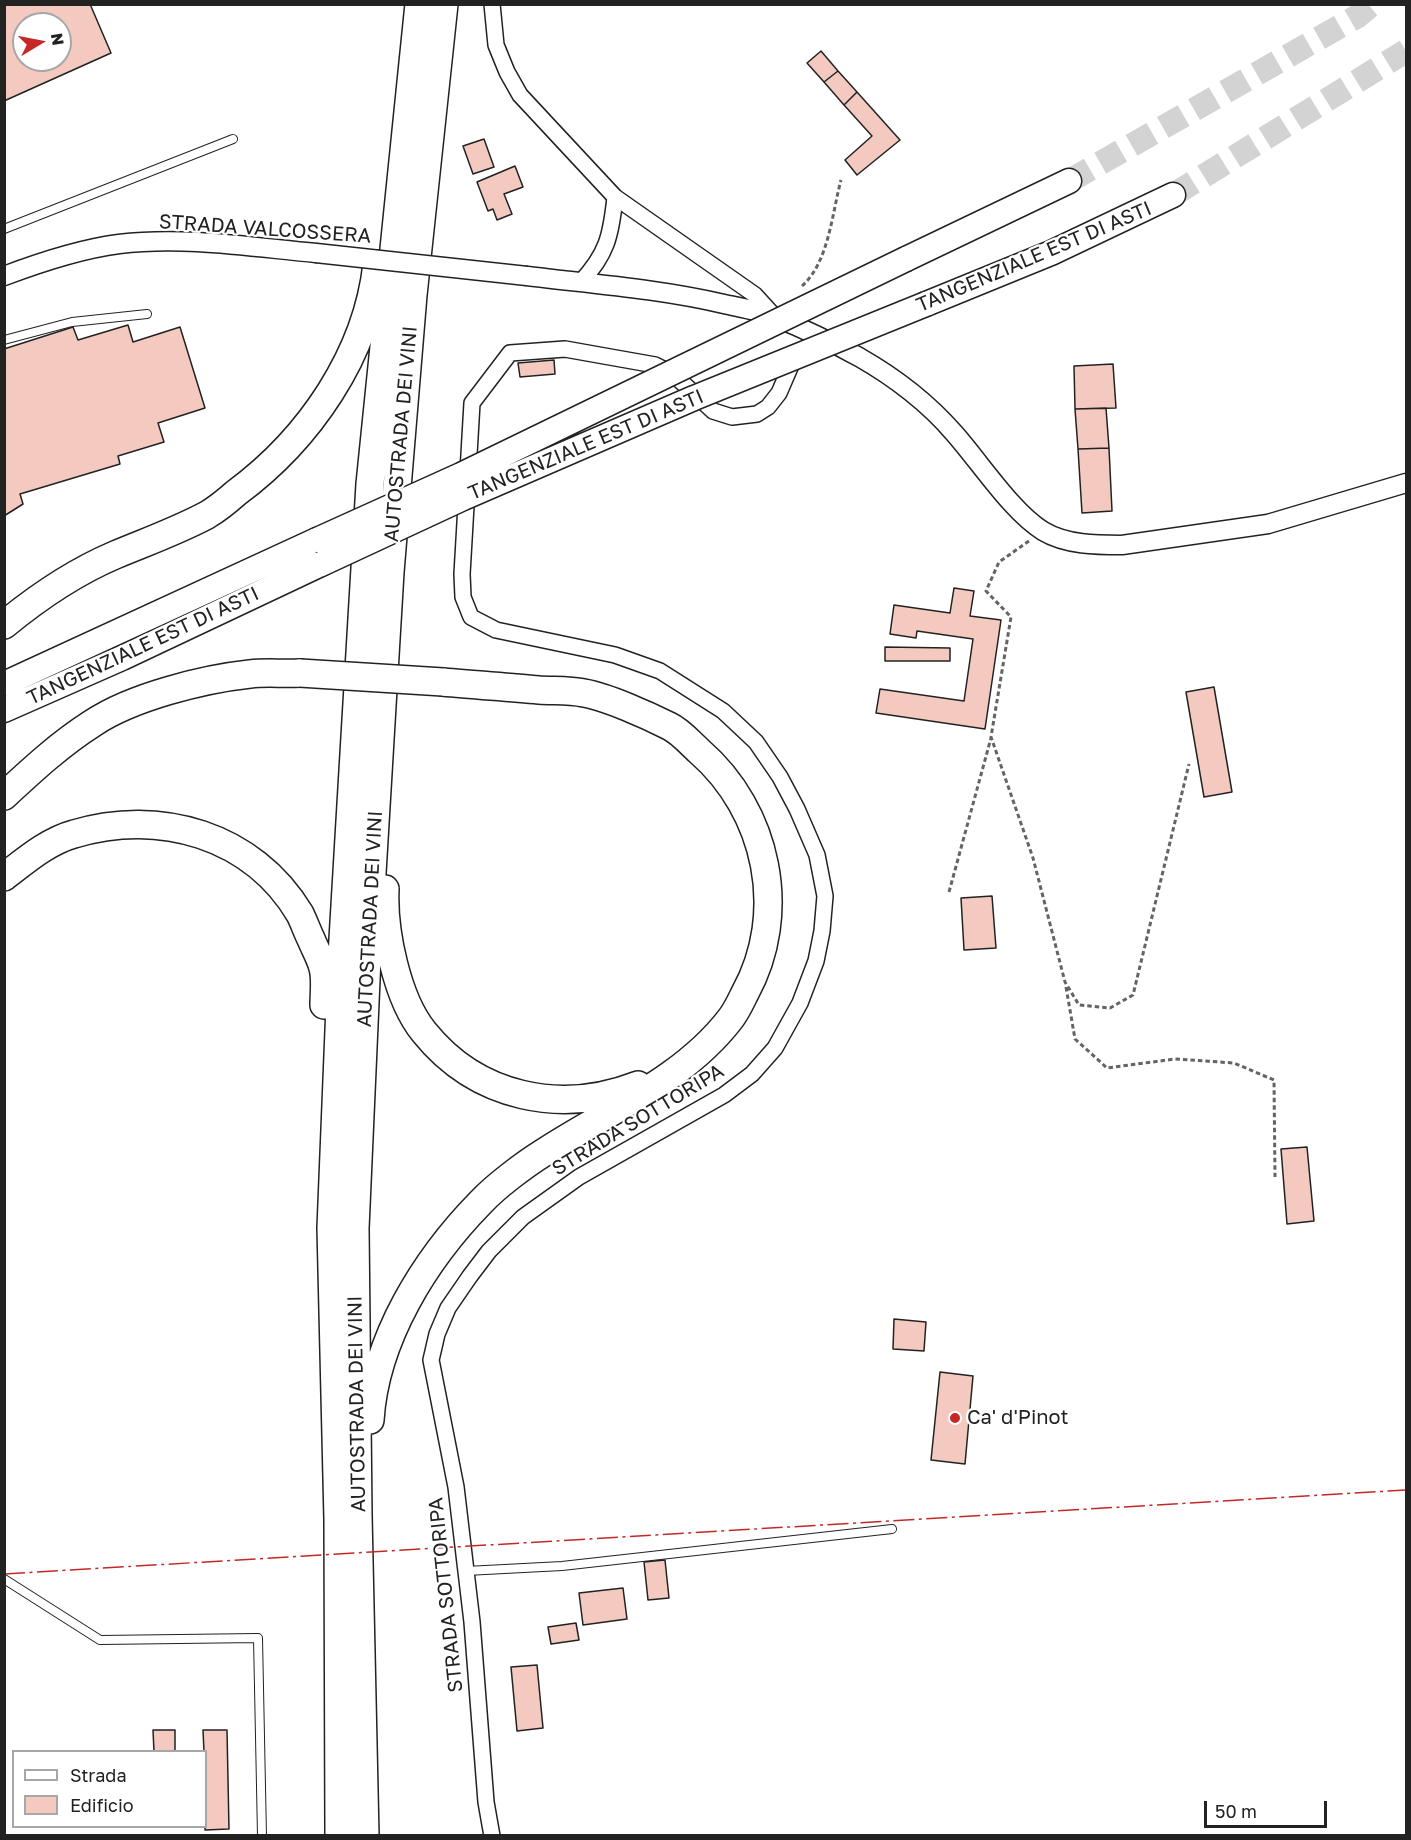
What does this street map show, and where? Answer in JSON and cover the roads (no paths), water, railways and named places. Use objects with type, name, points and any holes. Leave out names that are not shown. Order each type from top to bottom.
[{"type":"highway","points":[[4,625],[72,576],[114,556],[170,534],[209,514],[252,482],[288,448],[321,406],[346,367],[364,322],[376,279],[402,34],[412,4]]},
{"type":"highway","name":"AUTOSTRADA DEI VINI","points":[[339,1836],[338,1520],[332,1228],[342,956],[370,484],[419,4]]},
{"type":"highway","name":"AUTOSTRADA DEI VINI","points":[[365,1836],[358,1515],[356,1228],[367,957],[390,572],[413,295],[444,4]]},
{"type":"highway","name":"TANGENZIALE EST DI ASTI","points":[[4,684],[461,475],[1069,181]]},
{"type":"highway","name":"TANGENZIALE EST DI ASTI","points":[[5,717],[122,658],[463,498],[694,398],[1051,253],[1173,195]]},
{"type":"highway","points":[[390,572],[402,614],[384,905],[392,957],[405,999],[423,1032],[457,1064],[484,1081],[493,1086],[534,1098],[576,1099],[626,1090],[679,1070]]},
{"type":"highway","points":[[4,671],[114,635]]},
{"type":"highway","points":[[4,796],[43,760],[94,722],[145,698],[201,682],[250,674],[300,673],[442,682],[585,693],[673,727],[712,762],[740,798],[760,846],[769,888],[767,931],[756,973],[732,1016],[706,1047],[679,1070],[542,1154],[483,1199],[445,1241],[394,1327],[380,1364],[369,1417],[374,1836]]},
{"type":"highway","points":[[4,876],[35,853],[72,834],[115,824],[157,824],[211,837],[248,857],[275,882],[300,914],[324,969],[324,1097],[332,1228]]},
{"type":"street","points":[[492,4],[496,45],[520,95],[615,197],[755,295],[776,318]]},
{"type":"street","points":[[580,283],[595,267],[606,249],[613,223],[615,197]]},
{"type":"street","name":"STRADA VALCOSSERA","points":[[4,276],[49,261],[118,245],[189,242],[527,276],[650,290],[707,300],[776,318],[881,370],[920,400],[953,432],[1027,518],[1043,531],[1062,539],[1082,543],[1122,545],[1268,524],[1407,483]]},
{"type":"street","name":"STRADA SOTTORIPA","points":[[492,1836],[486,1802],[472,1622],[456,1487],[431,1360],[437,1334],[448,1308],[489,1251],[524,1217],[579,1177],[724,1095],[752,1074],[775,1048],[800,1003],[816,961],[822,932],[825,896],[817,855],[797,808],[780,777],[756,742],[723,711],[660,671],[615,655],[496,630],[471,617],[463,597],[462,574],[472,403],[510,352],[565,349],[655,365],[672,374],[713,411],[732,417],[746,417],[758,414],[768,407],[779,393],[798,350],[810,334]]},
{"type":"lane","points":[[4,229],[233,139]]},
{"type":"lane","points":[[4,340],[72,322],[147,314]]},
{"type":"lane","points":[[466,1571],[562,1566],[892,1529]]},
{"type":"lane","points":[[4,1579],[100,1640],[258,1638],[262,1836]]},
{"type":"tunnel","points":[[1069,181],[1358,16],[1372,4]]},
{"type":"tunnel","points":[[1173,195],[1406,51]]},
{"type":"place","name":"Ca' d'Pinot","points":[[955,1418]]}]
